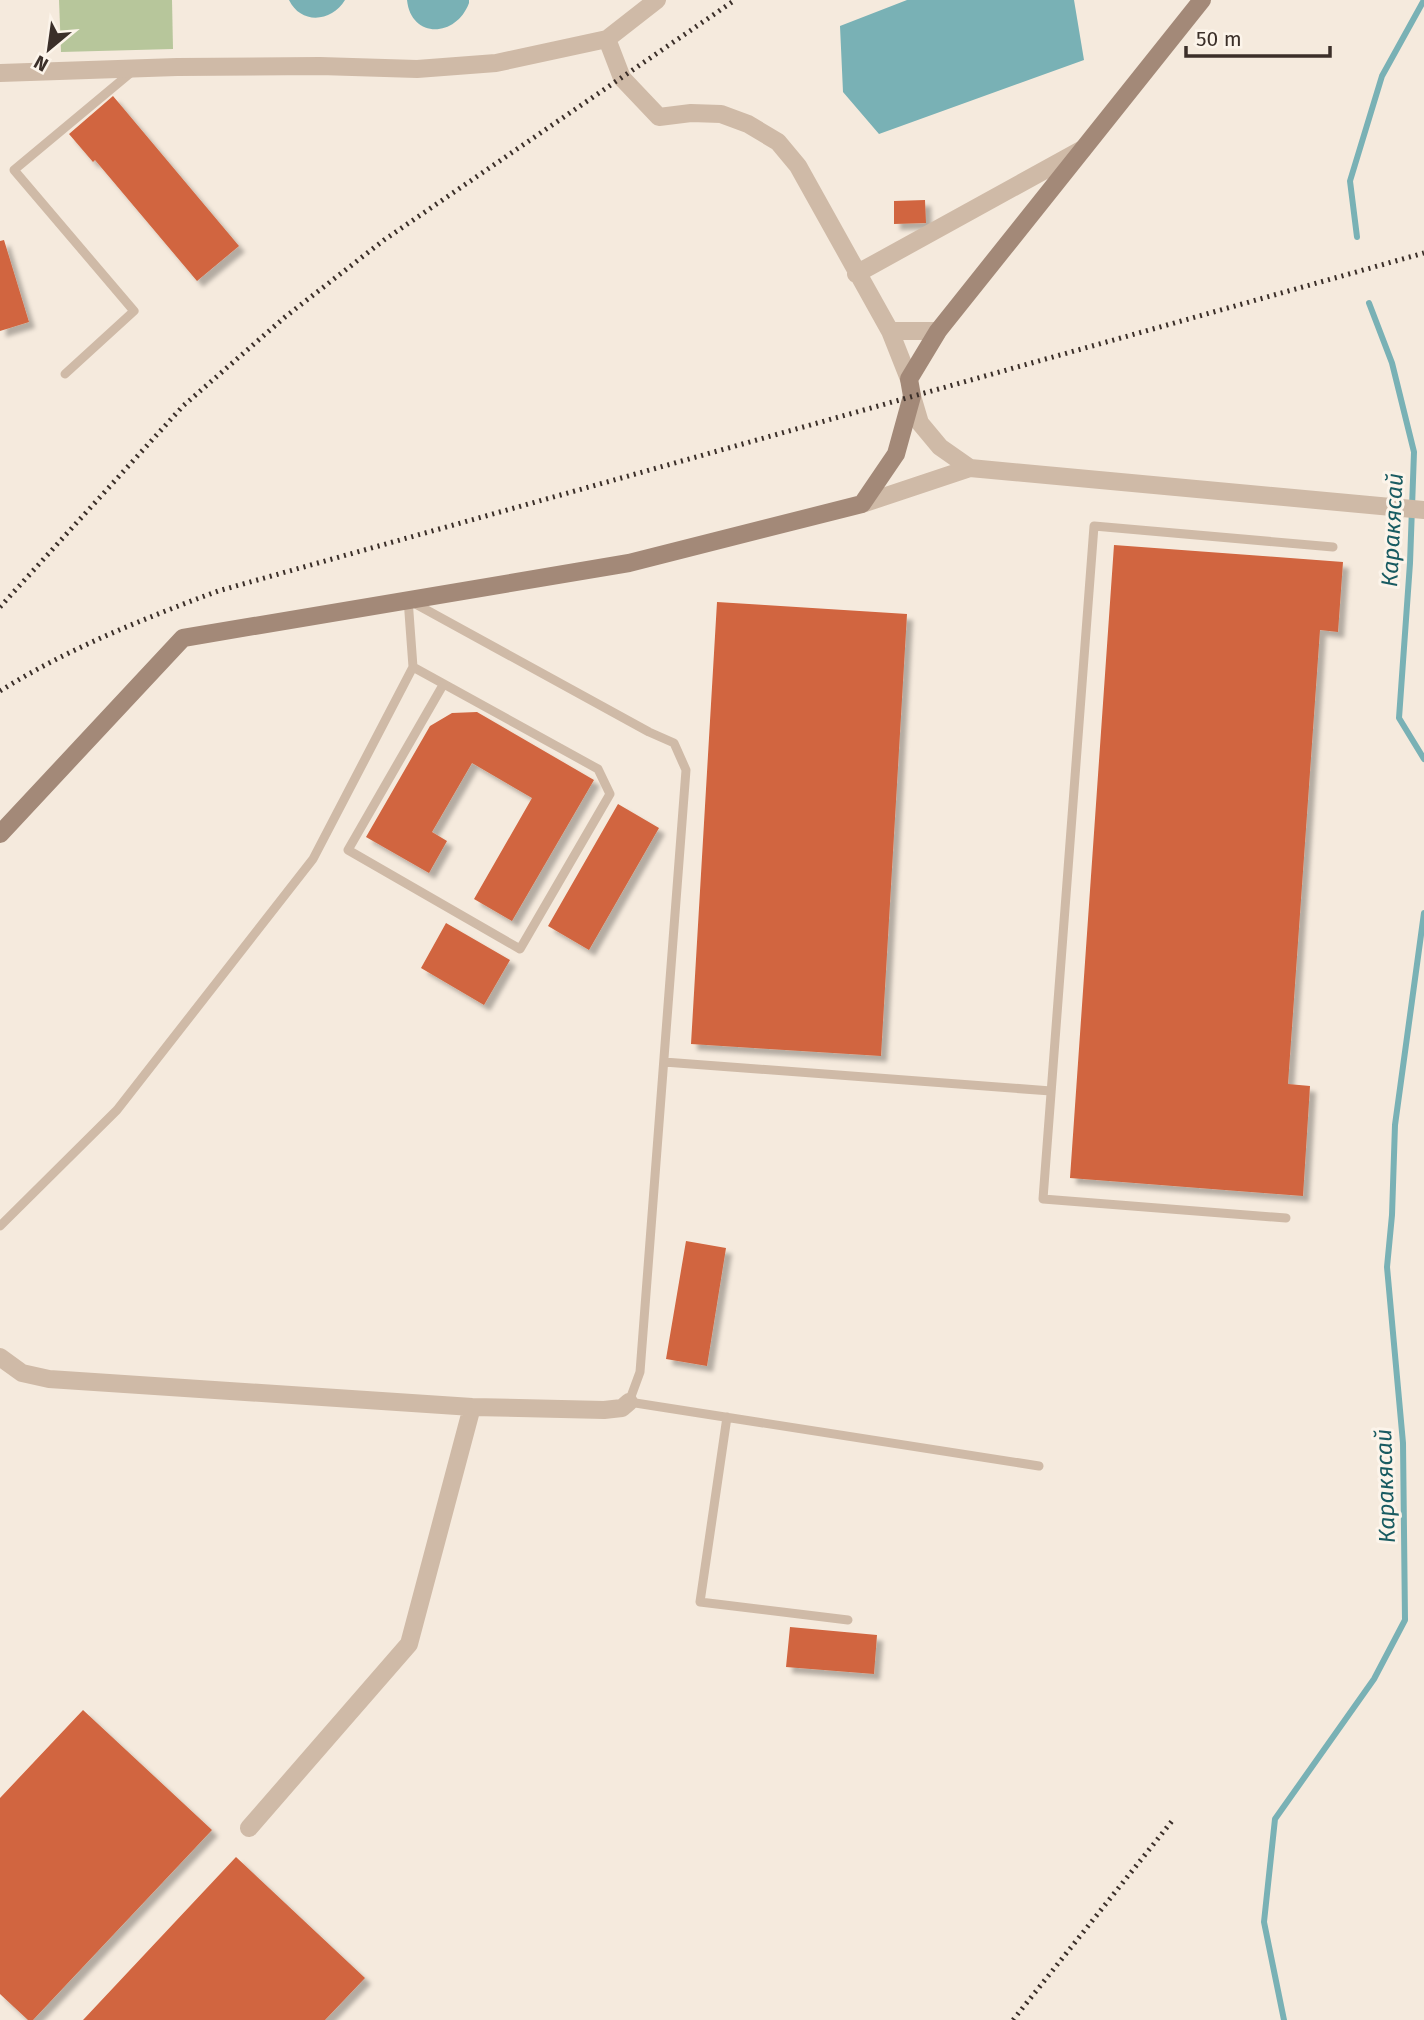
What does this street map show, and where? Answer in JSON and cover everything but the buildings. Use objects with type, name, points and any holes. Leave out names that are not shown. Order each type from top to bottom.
[{"type":"street","points":[[0,74],[320,66],[417,69],[496,63],[607,39],[657,0]]},
{"type":"street","points":[[862,504],[896,454],[911,388],[938,331],[1202,0]]},
{"type":"street","points":[[607,39],[622,78],[659,117],[691,113],[721,114],[748,124],[778,142],[798,166],[890,331],[911,388],[920,423],[940,447],[970,468]]},
{"type":"street","points":[[856,274],[1083,149]]},
{"type":"street","points":[[890,331],[938,331]]},
{"type":"street","points":[[0,834],[183,639],[408,599],[629,564],[862,504],[970,468],[1424,510]]},
{"type":"street","points":[[0,1357],[22,1373],[49,1378],[472,1407],[604,1410],[622,1408],[629,1402]]},
{"type":"street","points":[[249,1828],[409,1644],[472,1407]]},
{"type":"lane","points":[[65,374],[134,310],[14,170],[135,69]]},
{"type":"lane","points":[[1286,1218],[1043,1199],[1094,526],[1333,547]]},
{"type":"lane","points":[[0,1226],[117,1110],[313,859],[413,667],[408,599]]},
{"type":"lane","points":[[408,599],[649,732],[674,743],[686,770],[640,1372],[629,1402],[1039,1466]]},
{"type":"lane","points":[[413,667],[598,769],[610,794],[520,949],[348,850],[443,685]]},
{"type":"lane","points":[[664,1062],[1051,1091]]},
{"type":"lane","points":[[727,1417],[700,1602],[848,1620]]},
{"type":"green space","points":[[59,0],[172,0],[173,49],[61,52]]},
{"type":"water","points":[[289,0],[345,0],[332,13],[317,18],[301,14]]},
{"type":"water","points":[[407,0],[469,0],[469,3],[463,15],[454,23],[435,29],[417,22],[410,13]]},
{"type":"water","points":[[907,0],[1074,0],[1084,60],[879,134],[843,92],[840,26]]},
{"type":"waterway","name":"Каракясай","points":[[1357,237],[1350,181],[1382,76],[1424,0]]},
{"type":"waterway","name":"Каракясай","points":[[1369,303],[1392,363],[1414,452],[1410,563],[1399,718],[1424,759]]},
{"type":"waterway","name":"Каракясай","points":[[1284,2020],[1264,1922],[1275,1819],[1374,1679],[1405,1620],[1403,1443],[1387,1267],[1395,1125],[1424,913]]},
{"type":"railway","points":[[0,607],[183,406],[285,317],[384,240],[735,0]]},
{"type":"railway","points":[[0,691],[80,648],[218,591],[1424,253]]},
{"type":"railway","points":[[1013,2020],[1172,1821]]}]
